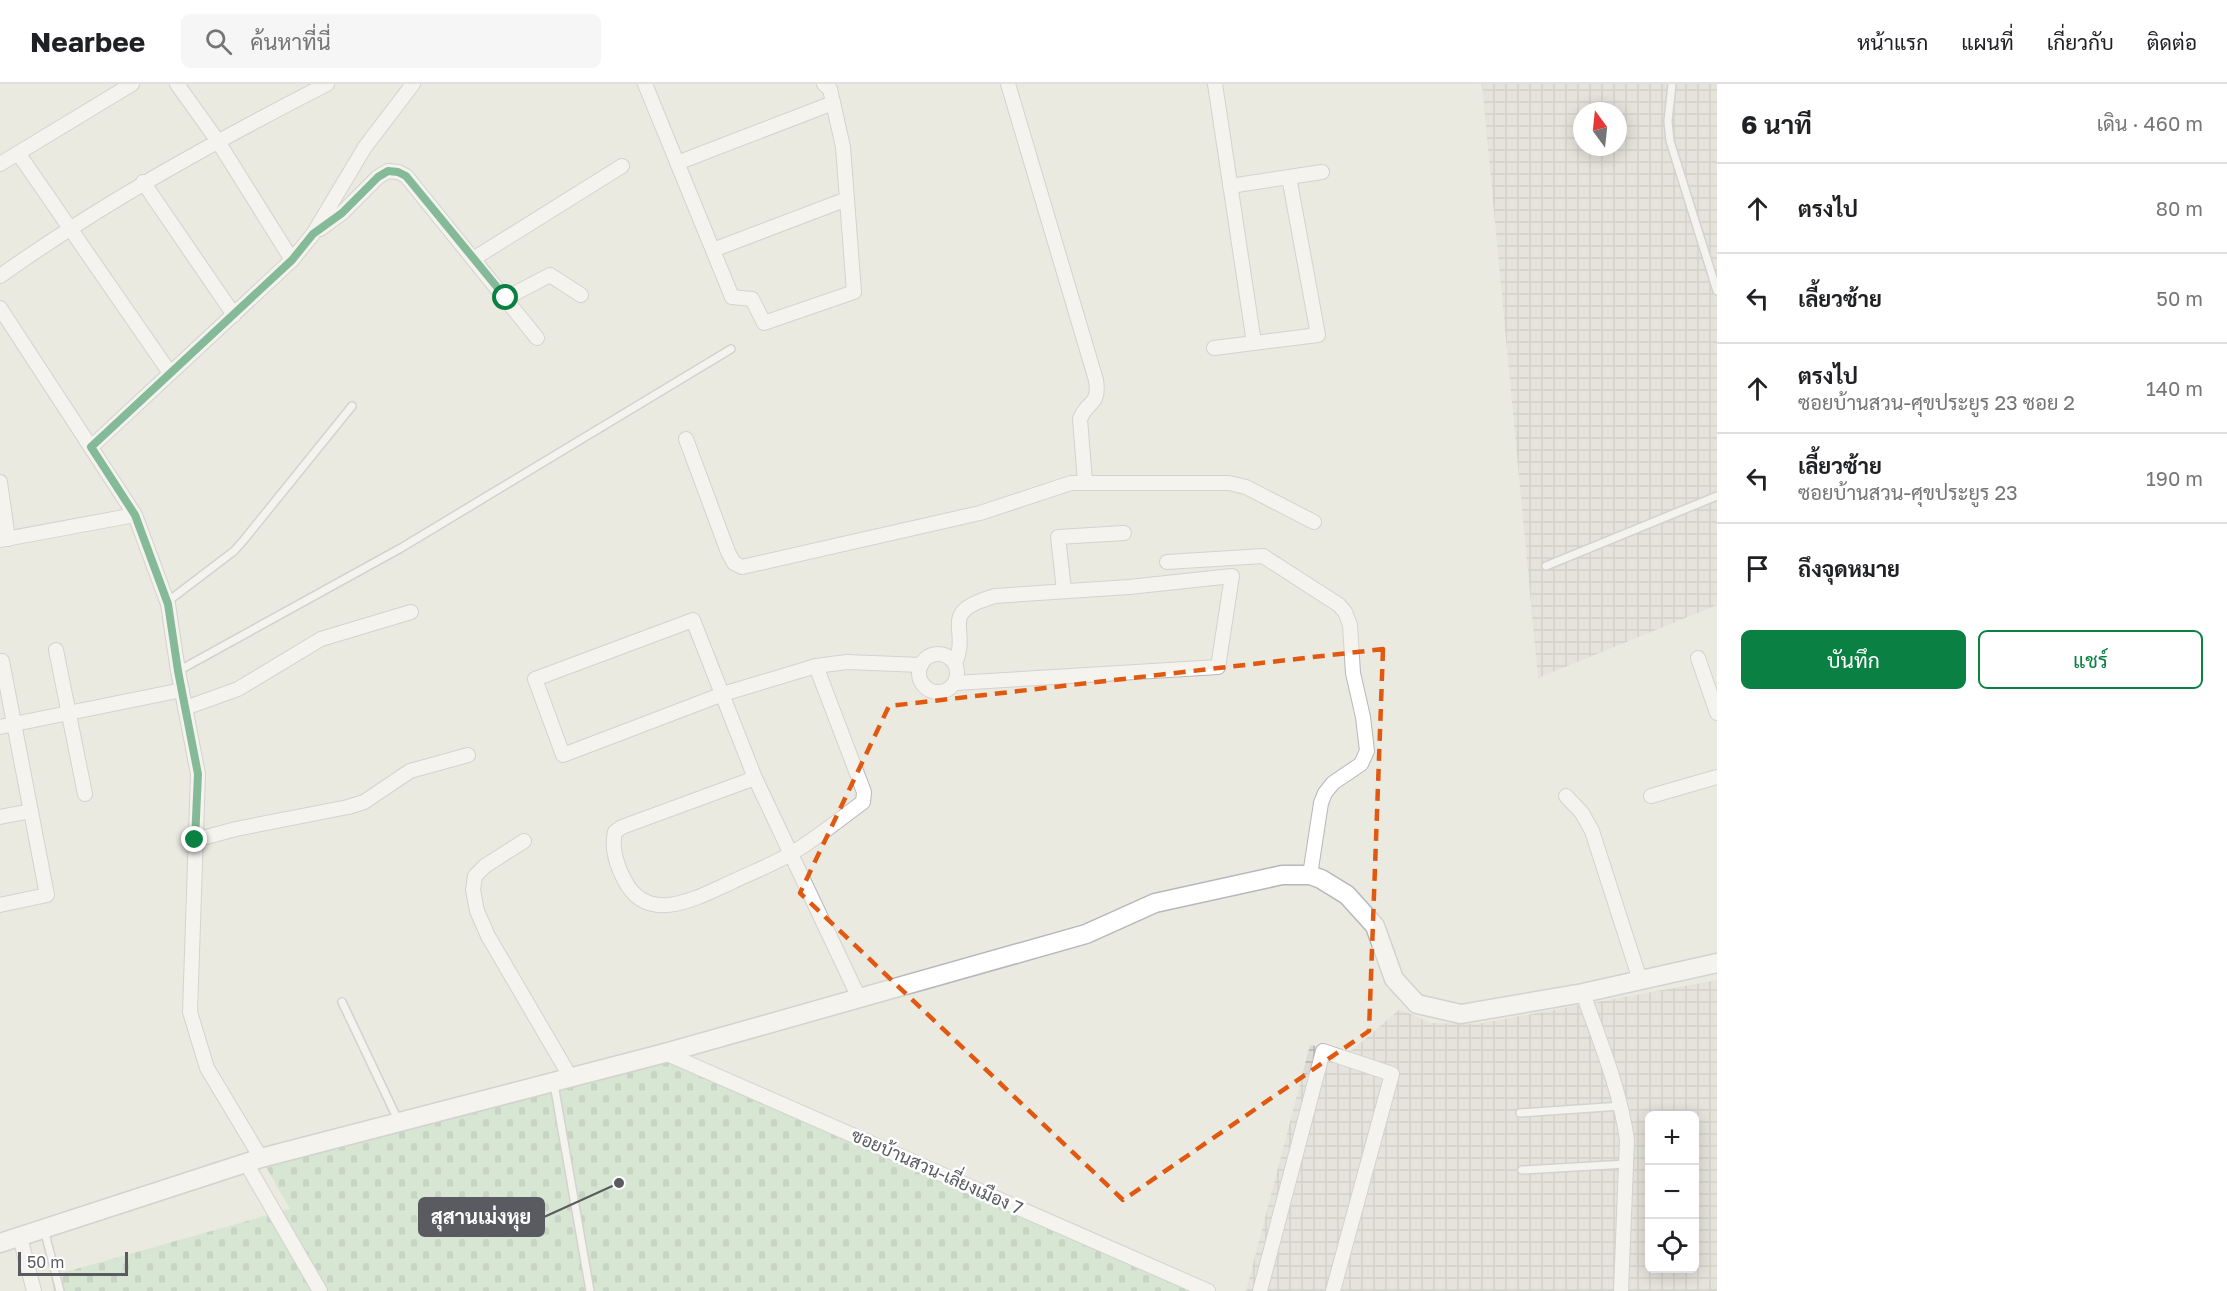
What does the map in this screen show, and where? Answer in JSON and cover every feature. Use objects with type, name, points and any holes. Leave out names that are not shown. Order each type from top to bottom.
[{"type":"street","points":[[0,164],[112,88],[132,84]]},
{"type":"street","points":[[177,84],[217,140],[292,260]]},
{"type":"street","points":[[0,276],[143,182],[217,140],[327,84]]},
{"type":"street","points":[[91,447],[292,260],[313,234],[360,156],[413,84]]},
{"type":"street","points":[[645,84],[732,297],[752,298],[764,323],[854,291],[843,147],[830,89],[824,84]]},
{"type":"street","points":[[1008,84],[1096,380],[1098,392],[1096,400],[1083,412],[1080,419],[1085,482]]},
{"type":"street","points":[[1215,84],[1254,343]]},
{"type":"street","points":[[677,163],[833,103]]},
{"type":"street","points":[[18,153],[170,374]]},
{"type":"street","points":[[473,259],[622,166]]},
{"type":"street","points":[[313,234],[342,213],[378,177],[388,171],[398,172],[406,176],[537,338]]},
{"type":"street","points":[[1230,186],[1322,172]]},
{"type":"street","points":[[1214,348],[1318,335],[1289,177]]},
{"type":"street","points":[[143,182],[234,315]]},
{"type":"street","points":[[713,250],[847,199]]},
{"type":"street","points":[[506,298],[550,275],[581,295]]},
{"type":"street","points":[[0,308],[4,326],[91,447],[135,515],[167,602],[198,774],[190,1012],[207,1068],[320,1291]]},
{"type":"street","points":[[686,439],[728,552],[734,563],[742,567],[980,513],[1055,488],[1085,482],[1229,483],[1246,487],[1314,522]]},
{"type":"street","points":[[0,482],[4,540],[135,515]]},
{"type":"street","points":[[1064,590],[1058,537],[1124,533]]},
{"type":"street","points":[[1167,562],[1263,556],[1339,605],[1348,618],[1353,672],[1363,717],[1367,751],[1361,764],[1333,783],[1325,793],[1321,803],[1310,875]]},
{"type":"street","points":[[955,664],[947,656],[935,654],[929,656],[921,665],[919,677],[921,683],[932,692],[945,691],[955,683],[1218,667],[1232,576],[1129,587],[995,596],[972,603],[958,619],[961,647],[955,664],[957,676],[955,683]]},
{"type":"street","points":[[185,708],[238,689],[321,639],[411,612]]},
{"type":"street","points":[[859,999],[755,778],[723,694],[693,620],[535,679],[563,755],[723,694],[816,666],[847,662],[921,665]]},
{"type":"street","points":[[56,650],[85,794]]},
{"type":"street","points":[[1698,658],[1717,713]]},
{"type":"street","points":[[0,905],[47,895],[31,810],[7,725],[2,661]]},
{"type":"street","points":[[755,778],[622,827],[615,832],[613,839],[615,858],[620,873],[636,898],[645,902],[676,905],[687,903],[792,854],[863,802],[864,792],[816,666]]},
{"type":"street","points":[[7,725],[182,690]]},
{"type":"street","points":[[195,840],[364,802],[410,771],[468,754]]},
{"type":"street","points":[[1651,796],[1717,777]]},
{"type":"street","points":[[1566,796],[1582,813],[1592,831],[1640,980]]},
{"type":"street","points":[[0,816],[31,810]]},
{"type":"street","points":[[524,841],[484,866],[475,876],[477,911],[563,1080]]},
{"type":"street","points":[[0,1243],[253,1160],[665,1053],[859,999],[1086,934],[1155,903],[1282,875],[1310,875],[1347,895],[1375,926],[1394,979],[1417,1004],[1461,1014],[1583,993],[1717,963]]},
{"type":"street","points":[[1583,993],[1615,1083],[1627,1140],[1621,1291]]},
{"type":"street","points":[[1260,1291],[1323,1051],[1392,1074],[1333,1291]]},
{"type":"street","name":"ซอยบ้านสวน-เลี่ยงเมือง 7","points":[[665,1053],[1208,1291]]},
{"type":"street","points":[[20,1237],[31,1290]]},
{"type":"lane","points":[[1672,84],[1668,111],[1670,141],[1717,291]]},
{"type":"lane","points":[[178,671],[401,548],[731,349]]},
{"type":"lane","points":[[167,602],[234,551],[352,406]]},
{"type":"lane","points":[[1546,566],[1717,496]]},
{"type":"lane","points":[[342,1002],[400,1122]]},
{"type":"lane","points":[[563,1080],[590,1291]]},
{"type":"lane","points":[[1520,1113],[1621,1106]]},
{"type":"lane","points":[[1522,1170],[1626,1164]]},
{"type":"lane","points":[[44,1229],[60,1291]]},
{"type":"highlighted area","points":[[1383,649],[1369,1031],[1123,1200],[800,893],[889,706]]},
{"type":"shaded area","points":[[1482,84],[1717,84],[1717,605],[1538,678]]},
{"type":"shaded area","points":[[1717,980],[1717,1291],[1246,1291],[1310,1045],[1351,1051],[1400,1009],[1430,1023],[1477,1024]]},
{"type":"green space","points":[[665,1053],[1208,1291],[54,1291],[51,1276],[290,1209],[261,1158]]},
{"type":"place","name":"สุสานเม่งหุย","points":[[619,1183]]},
{"type":"route","points":[[195,840],[198,774],[168,604],[135,515],[91,447],[292,260],[313,234],[342,213],[378,177],[388,171],[406,176],[506,298]]}]
